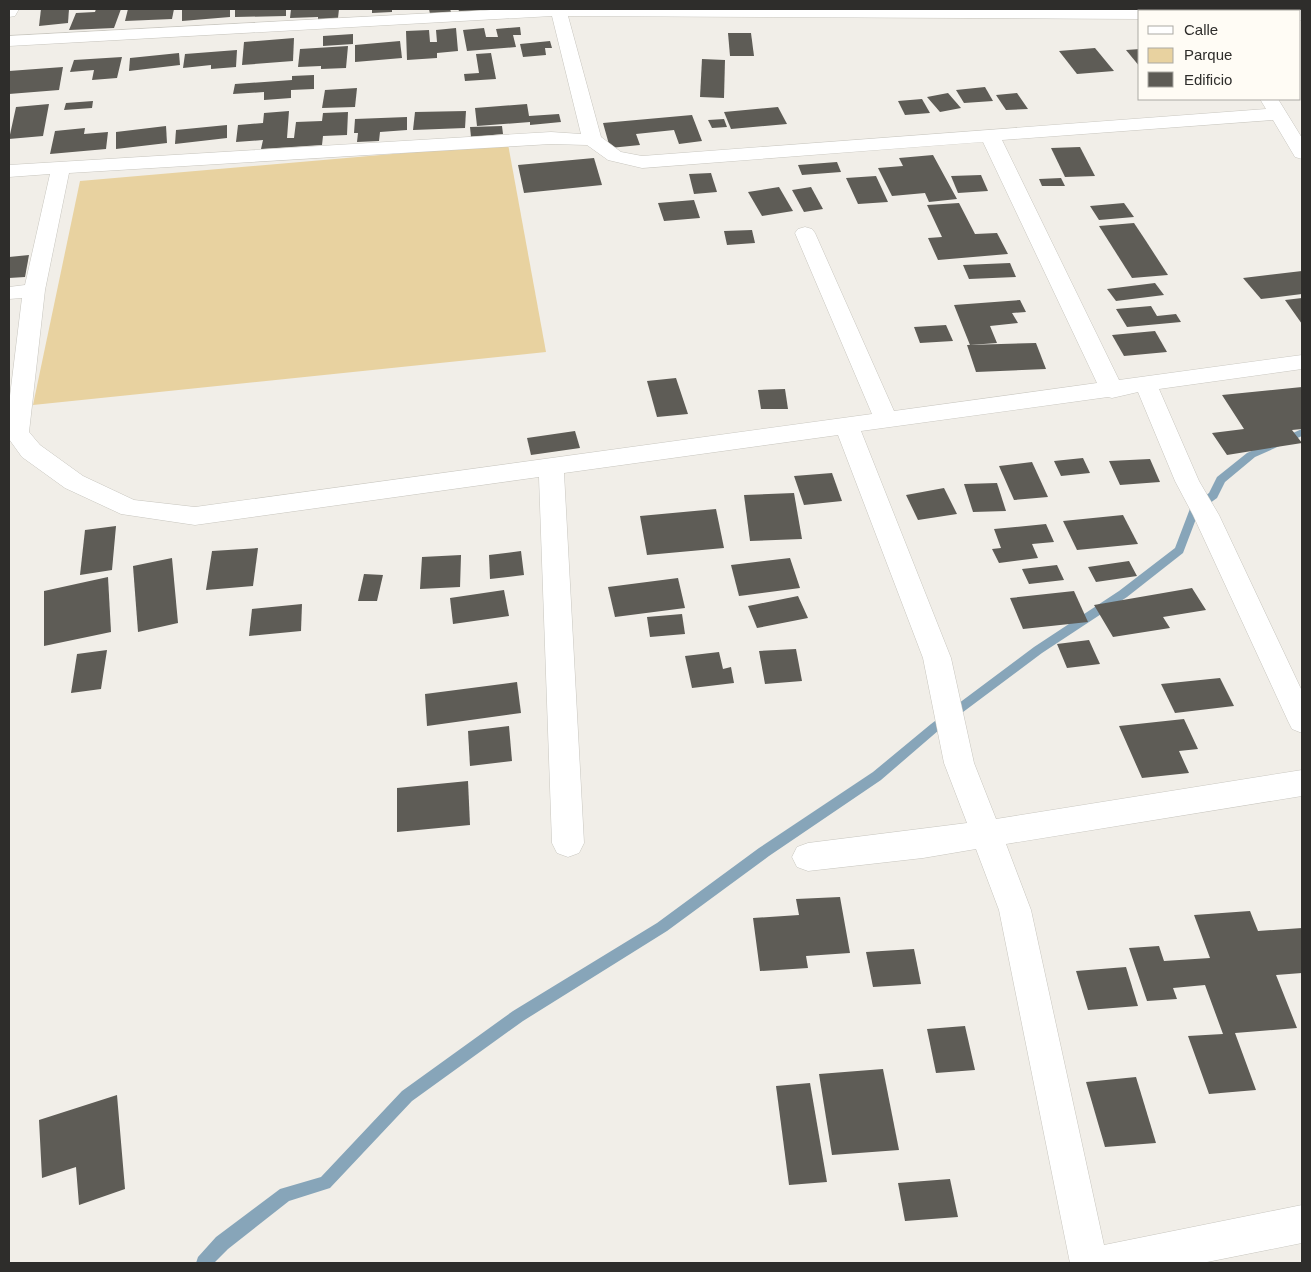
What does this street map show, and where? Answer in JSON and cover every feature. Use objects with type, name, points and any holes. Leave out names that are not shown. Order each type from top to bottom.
[{"type":"street","points":[[558,10],[592,140]]},
{"type":"street","points":[[9,41],[558,10],[1138,14]]},
{"type":"street","points":[[9,170],[551,138],[592,140],[616,156],[642,162],[990,136],[1273,106],[1302,153]]},
{"type":"street","points":[[990,136],[1112,390]]},
{"type":"street","points":[[60,167],[34,290],[17,433],[31,451],[74,482],[130,508],[195,516],[887,422],[1302,362]]},
{"type":"street","points":[[805,232],[887,422]]},
{"type":"street","points":[[9,293],[34,290]]},
{"type":"street","points":[[1146,385],[1188,481],[1206,515],[1302,721]]},
{"type":"street","points":[[847,427],[937,658],[960,763],[1015,910],[1089,1263]]},
{"type":"street","points":[[551,467],[568,843]]},
{"type":"street","points":[[808,857],[923,844],[1302,783]]},
{"type":"street","points":[[1108,1263],[1302,1224]]},
{"type":"green space","points":[[508,144],[546,352],[33,405],[80,181]]},
{"type":"building","points":[[41,9],[69,9],[68,23],[39,26]]},
{"type":"building","points":[[96,9],[121,9],[114,28],[69,30],[76,13],[95,12]]},
{"type":"building","points":[[128,9],[174,9],[172,19],[125,21]]},
{"type":"building","points":[[182,9],[230,9],[230,17],[182,21]]},
{"type":"building","points":[[235,9],[286,9],[286,16],[235,17]]},
{"type":"building","points":[[291,9],[339,9],[338,18],[318,20],[318,17],[290,18]]},
{"type":"building","points":[[372,9],[392,9],[392,12],[372,13]]},
{"type":"building","points":[[429,9],[450,9],[451,12],[430,14]]},
{"type":"building","points":[[458,9],[505,9],[506,11],[460,13]]},
{"type":"building","points":[[520,27],[521,35],[513,35],[516,47],[467,51],[463,30],[484,28],[486,37],[498,37],[496,29]]},
{"type":"building","points":[[456,28],[458,51],[437,53],[437,58],[407,60],[406,31],[429,30],[430,42],[437,42],[436,30]]},
{"type":"building","points":[[728,33],[751,33],[754,56],[730,56]]},
{"type":"building","points":[[353,34],[353,44],[323,46],[323,36]]},
{"type":"building","points":[[294,38],[293,61],[242,65],[244,42]]},
{"type":"building","points":[[400,41],[402,58],[355,62],[355,45]]},
{"type":"building","points":[[550,41],[552,48],[545,48],[546,55],[523,57],[520,44]]},
{"type":"building","points":[[348,46],[346,68],[321,69],[321,66],[298,67],[300,49]]},
{"type":"building","points":[[1095,48],[1114,71],[1077,74],[1059,51]]},
{"type":"building","points":[[1138,49],[1138,65],[1126,50]]},
{"type":"building","points":[[237,50],[236,67],[211,69],[211,65],[183,68],[185,54]]},
{"type":"building","points":[[179,53],[180,65],[129,71],[130,58]]},
{"type":"building","points":[[491,53],[496,79],[465,81],[464,74],[479,73],[476,54]]},
{"type":"building","points":[[122,57],[117,78],[92,80],[94,70],[70,72],[74,60]]},
{"type":"building","points":[[702,59],[725,60],[724,98],[700,97]]},
{"type":"building","points":[[63,67],[59,90],[9,94],[9,71]]},
{"type":"building","points":[[314,75],[314,89],[291,90],[291,98],[264,100],[264,92],[233,94],[235,84],[292,80],[292,76]]},
{"type":"building","points":[[985,87],[993,101],[964,103],[956,90]]},
{"type":"building","points":[[357,88],[355,107],[322,108],[325,90]]},
{"type":"building","points":[[948,93],[961,108],[940,112],[927,97]]},
{"type":"building","points":[[1017,93],[1028,109],[1006,110],[996,95]]},
{"type":"building","points":[[922,99],[930,113],[905,115],[898,101]]},
{"type":"building","points":[[93,101],[92,108],[64,110],[66,103]]},
{"type":"building","points":[[49,104],[43,136],[9,139],[16,107]]},
{"type":"building","points":[[527,104],[529,116],[559,114],[561,122],[530,125],[530,122],[477,126],[475,108]]},
{"type":"building","points":[[778,107],[787,124],[731,129],[724,112]]},
{"type":"building","points":[[289,111],[287,138],[294,138],[296,122],[322,121],[323,113],[348,112],[347,135],[323,136],[322,145],[261,149],[263,140],[236,142],[238,125],[263,123],[264,113]]},
{"type":"building","points":[[466,111],[465,128],[413,130],[415,112]]},
{"type":"building","points":[[692,115],[702,141],[679,144],[674,130],[636,134],[640,145],[610,148],[603,123]]},
{"type":"building","points":[[407,117],[407,130],[380,132],[379,141],[357,142],[358,133],[354,133],[355,119]]},
{"type":"building","points":[[724,119],[727,127],[712,128],[708,120]]},
{"type":"building","points":[[227,125],[227,138],[175,144],[176,130]]},
{"type":"building","points":[[166,126],[167,143],[116,149],[116,132]]},
{"type":"building","points":[[502,126],[503,134],[471,137],[470,127]]},
{"type":"building","points":[[85,128],[84,134],[108,132],[106,149],[50,154],[55,131]]},
{"type":"building","points":[[1080,147],[1095,176],[1065,177],[1051,148]]},
{"type":"building","points":[[933,155],[957,199],[929,202],[925,193],[892,196],[878,168],[903,166],[899,158]]},
{"type":"building","points":[[594,158],[602,185],[524,193],[518,165]]},
{"type":"building","points":[[837,162],[841,172],[802,175],[798,165]]},
{"type":"building","points":[[711,173],[717,192],[694,194],[689,174]]},
{"type":"building","points":[[981,175],[988,191],[958,193],[951,176]]},
{"type":"building","points":[[876,176],[888,202],[858,204],[846,178]]},
{"type":"building","points":[[1061,178],[1065,186],[1042,186],[1039,179]]},
{"type":"building","points":[[779,187],[793,211],[762,216],[748,192]]},
{"type":"building","points":[[811,187],[823,209],[804,212],[792,190]]},
{"type":"building","points":[[694,200],[700,218],[664,221],[658,203]]},
{"type":"building","points":[[959,203],[975,234],[997,233],[1008,254],[938,260],[928,238],[942,237],[927,205]]},
{"type":"building","points":[[1124,203],[1134,217],[1099,220],[1090,206]]},
{"type":"building","points":[[1134,223],[1168,275],[1132,278],[1099,226]]},
{"type":"building","points":[[752,230],[755,243],[727,245],[724,231]]},
{"type":"building","points":[[29,255],[25,277],[9,278],[9,257]]},
{"type":"building","points":[[1010,263],[1016,277],[969,279],[963,265]]},
{"type":"building","points":[[1302,271],[1302,294],[1261,299],[1243,278]]},
{"type":"building","points":[[1155,283],[1164,295],[1116,301],[1107,289]]},
{"type":"building","points":[[1302,298],[1302,324],[1285,300]]},
{"type":"building","points":[[1020,300],[1026,312],[1012,313],[1018,323],[990,326],[997,343],[970,345],[954,305]]},
{"type":"building","points":[[1151,306],[1157,316],[1176,314],[1181,322],[1127,327],[1116,309]]},
{"type":"building","points":[[946,325],[953,341],[920,343],[914,327]]},
{"type":"building","points":[[1155,331],[1167,352],[1124,356],[1112,335]]},
{"type":"building","points":[[1036,343],[1046,369],[976,372],[967,345]]},
{"type":"building","points":[[676,378],[688,414],[657,417],[647,381]]},
{"type":"building","points":[[1302,387],[1302,429],[1292,430],[1302,443],[1227,455],[1212,433],[1244,429],[1222,395]]},
{"type":"building","points":[[785,389],[788,409],[761,409],[758,390]]},
{"type":"building","points":[[575,431],[580,448],[531,455],[527,438]]},
{"type":"building","points":[[1083,458],[1090,473],[1061,476],[1054,461]]},
{"type":"building","points":[[1150,459],[1160,482],[1120,485],[1109,461]]},
{"type":"building","points":[[1032,462],[1048,497],[1014,500],[999,466]]},
{"type":"building","points":[[832,473],[842,501],[804,505],[794,476]]},
{"type":"building","points":[[997,483],[1006,511],[973,512],[964,484]]},
{"type":"building","points":[[944,488],[957,514],[918,520],[906,495]]},
{"type":"building","points":[[794,493],[802,539],[750,541],[744,495]]},
{"type":"building","points":[[716,509],[724,548],[647,555],[640,516]]},
{"type":"building","points":[[1123,515],[1138,544],[1077,550],[1063,521]]},
{"type":"building","points":[[1046,524],[1054,542],[1032,544],[1038,558],[999,563],[992,549],[1001,548],[994,529]]},
{"type":"building","points":[[116,526],[112,570],[80,575],[85,530]]},
{"type":"building","points":[[258,548],[253,586],[206,590],[212,551]]},
{"type":"building","points":[[521,551],[524,575],[490,579],[489,555]]},
{"type":"building","points":[[461,555],[460,587],[420,589],[422,557]]},
{"type":"building","points":[[172,558],[178,623],[138,632],[133,566]]},
{"type":"building","points":[[790,558],[800,588],[739,596],[731,565]]},
{"type":"building","points":[[1129,561],[1137,576],[1096,582],[1088,567]]},
{"type":"building","points":[[1057,565],[1064,580],[1029,584],[1022,569]]},
{"type":"building","points":[[364,574],[383,575],[377,601],[358,601]]},
{"type":"building","points":[[108,577],[111,632],[44,646],[44,591]]},
{"type":"building","points":[[678,578],[685,608],[615,617],[608,587]]},
{"type":"building","points":[[1192,588],[1206,610],[1163,617],[1170,628],[1113,637],[1094,605]]},
{"type":"building","points":[[504,590],[509,616],[453,624],[450,598]]},
{"type":"building","points":[[1074,591],[1088,622],[1023,629],[1010,598]]},
{"type":"building","points":[[798,596],[808,618],[757,628],[748,606]]},
{"type":"building","points":[[302,604],[301,631],[249,636],[252,609]]},
{"type":"building","points":[[682,614],[685,634],[650,637],[647,617]]},
{"type":"building","points":[[1089,640],[1100,664],[1067,668],[1057,644]]},
{"type":"building","points":[[796,649],[802,681],[765,684],[759,651]]},
{"type":"building","points":[[107,650],[101,689],[71,693],[77,654]]},
{"type":"building","points":[[719,652],[723,669],[731,667],[734,683],[692,688],[685,656]]},
{"type":"building","points":[[1220,678],[1234,706],[1175,713],[1161,684]]},
{"type":"building","points":[[517,682],[521,713],[427,726],[425,694]]},
{"type":"building","points":[[1184,719],[1198,749],[1179,751],[1189,773],[1142,778],[1119,726]]},
{"type":"building","points":[[509,726],[512,761],[470,766],[468,731]]},
{"type":"building","points":[[468,781],[470,825],[397,832],[397,788]]},
{"type":"building","points":[[840,897],[850,953],[806,956],[808,968],[760,971],[753,918],[799,915],[796,899]]},
{"type":"building","points":[[1250,911],[1258,931],[1302,928],[1302,973],[1276,975],[1297,1028],[1235,1033],[1256,1090],[1209,1094],[1188,1036],[1223,1034],[1205,985],[1173,988],[1177,999],[1147,1001],[1129,948],[1159,946],[1164,961],[1210,958],[1194,915]]},
{"type":"building","points":[[914,949],[921,984],[873,987],[866,952]]},
{"type":"building","points":[[1126,967],[1138,1006],[1088,1010],[1076,971]]},
{"type":"building","points":[[965,1026],[975,1070],[936,1073],[927,1029]]},
{"type":"building","points":[[883,1069],[899,1150],[832,1155],[819,1074]]},
{"type":"building","points":[[1136,1077],[1156,1143],[1105,1147],[1086,1082]]},
{"type":"building","points":[[810,1083],[827,1182],[789,1185],[776,1086]]},
{"type":"building","points":[[117,1095],[125,1189],[79,1205],[76,1167],[42,1178],[39,1120]]},
{"type":"building","points":[[950,1179],[958,1217],[905,1221],[898,1183]]},
{"type":"waterway","points":[[204,1263],[222,1243],[285,1194],[325,1183],[407,1096],[518,1016],[662,927],[764,852],[877,776],[935,727],[1038,650],[1123,594],[1179,550],[1195,509],[1213,495],[1221,480],[1251,455],[1302,432]]}]
